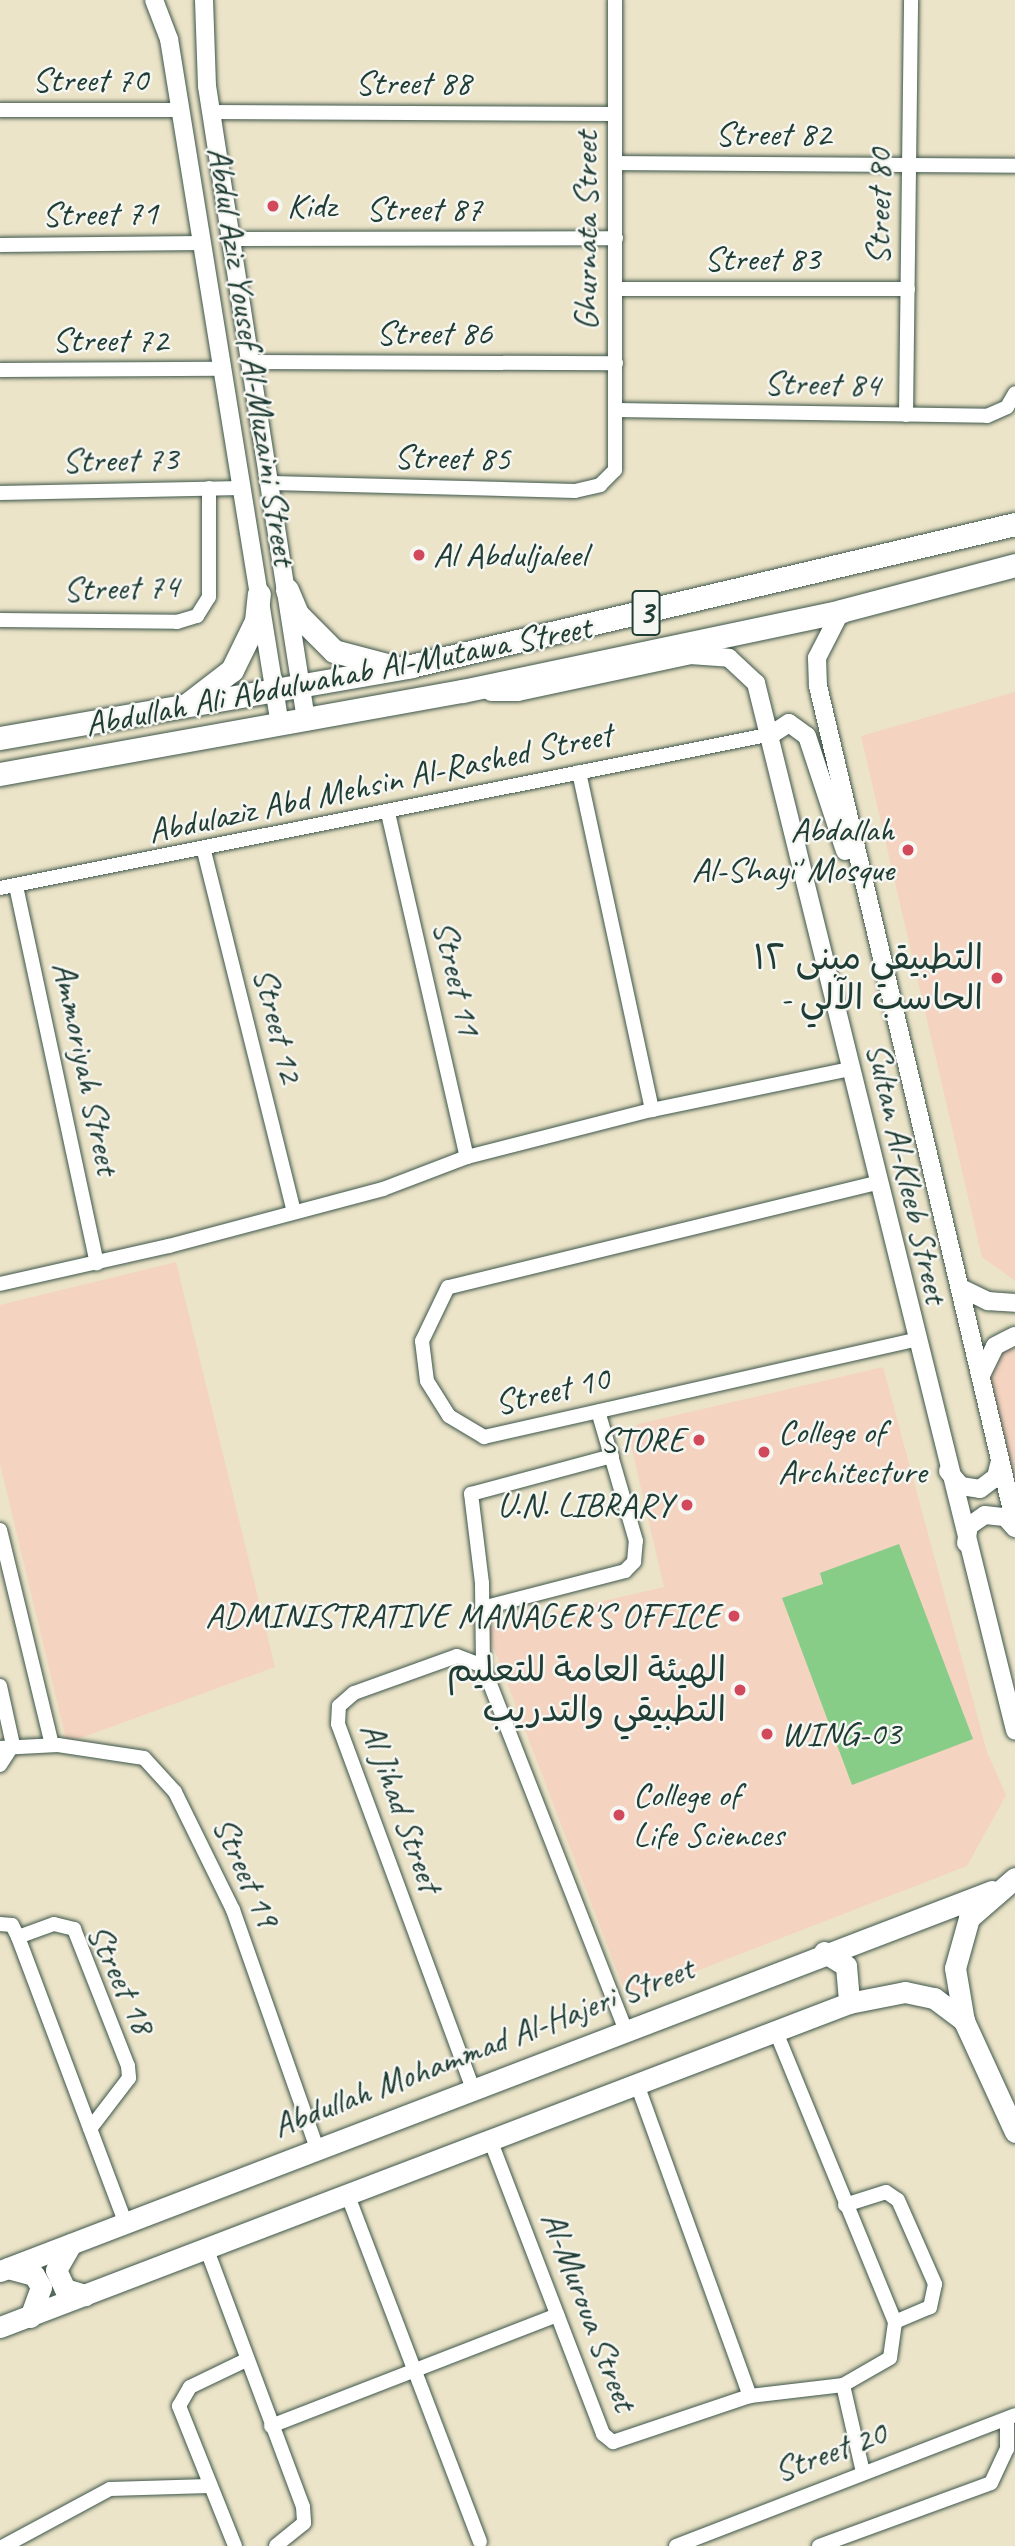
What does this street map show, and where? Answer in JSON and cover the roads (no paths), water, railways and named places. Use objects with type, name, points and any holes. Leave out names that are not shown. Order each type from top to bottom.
[{"type":"main road","name":"Abdullah Ali Abdulwahab Al-Mutawa Street","points":[[0,738],[274,693],[411,666],[1015,524]]},
{"type":"main road","name":"Abdullah Ali Abdulwahab Al-Mutawa Street","points":[[0,774],[463,691],[841,611],[1015,565]]},
{"type":"main road","points":[[288,590],[305,624],[334,651],[358,661],[411,666]]},
{"type":"main road","points":[[163,712],[189,703],[232,670],[247,647],[259,594]]},
{"type":"main road","points":[[1007,1881],[970,1918],[957,1950],[964,2021],[1013,2132]]},
{"type":"main road","name":"Abdullah Mohammad Al-Hajeri Street","points":[[4,2269],[316,2146],[473,2089],[1007,1881]]},
{"type":"main road","points":[[824,1952],[846,1966],[849,2003]]},
{"type":"main road","points":[[0,2327],[638,2087],[849,2003],[905,1992],[933,1998],[964,2021]]},
{"type":"main road","points":[[71,2244],[56,2270],[65,2288],[85,2295]]},
{"type":"main road","points":[[4,2269],[34,2275],[41,2287],[30,2317]]},
{"type":"street","name":"Abdul Aziz Yousef Al-Muzaini Street","points":[[154,0],[169,39],[280,725]]},
{"type":"street","name":"Abdul Aziz Yousef Al-Muzaini Street","points":[[204,0],[211,112],[272,483],[306,720]]},
{"type":"street","name":"Ghurnata Street","points":[[615,0],[617,462]]},
{"type":"street","name":"Street 80","points":[[906,415],[911,0]]},
{"type":"street","name":"Street 70","points":[[0,110],[180,110]]},
{"type":"street","name":"Street 88","points":[[211,112],[615,114]]},
{"type":"street","name":"Street 82","points":[[615,163],[1015,166]]},
{"type":"street","points":[[193,191],[205,176],[223,182]]},
{"type":"street","name":"Street 87","points":[[233,239],[616,238]]},
{"type":"street","name":"Street 71","points":[[0,245],[202,243]]},
{"type":"street","name":"Street 83","points":[[616,289],[908,289]]},
{"type":"street","name":"Street 86","points":[[252,362],[616,363]]},
{"type":"street","name":"Street 72","points":[[0,370],[221,369]]},
{"type":"street","points":[[226,398],[243,409],[257,393]]},
{"type":"street","name":"Street 84","points":[[616,410],[986,416],[1007,407],[1015,393]]},
{"type":"street","name":"Street 85","points":[[272,483],[575,491],[600,485],[617,462]]},
{"type":"street","name":"Street 74","points":[[0,620],[177,622],[197,616],[209,597],[209,488]]},
{"type":"street","name":"Street 73","points":[[0,493],[241,488]]},
{"type":"street","name":"Sultan Al-Kleeb Street","points":[[841,611],[817,658],[818,685],[1015,1526]]},
{"type":"street","name":"Sultan Al-Kleeb Street","points":[[463,691],[518,692],[713,654],[737,663],[756,683],[772,734],[876,1183],[1015,1730]]},
{"type":"street","points":[[772,734],[789,723],[807,736],[873,925]]},
{"type":"street","name":"Abdulaziz Abd Mehsin Al-Rashed Street","points":[[0,888],[204,851],[772,734]]},
{"type":"street","points":[[579,772],[652,1110]]},
{"type":"street","name":"Street 11","points":[[388,813],[467,1157]]},
{"type":"street","name":"Street 12","points":[[204,851],[294,1212]]},
{"type":"street","name":"Ammoriyah Street","points":[[16,886],[97,1263]]},
{"type":"street","points":[[0,1284],[97,1263],[294,1212],[467,1157],[652,1110],[850,1069]]},
{"type":"street","name":"Street 10","points":[[876,1183],[448,1287],[436,1303],[422,1341],[427,1381],[465,1428],[484,1437],[915,1340]]},
{"type":"street","points":[[961,1288],[988,1301],[1015,1303]]},
{"type":"street","points":[[981,1374],[995,1346],[1015,1336]]},
{"type":"street","points":[[482,1608],[631,1567],[636,1541],[597,1411]]},
{"type":"street","points":[[612,1456],[471,1494],[482,1608],[482,1666],[625,2028]]},
{"type":"street","points":[[948,1471],[961,1486],[980,1489],[996,1477],[1000,1458]]},
{"type":"street","points":[[966,1545],[969,1526],[985,1515],[1005,1517],[1015,1526]]},
{"type":"street","points":[[0,1530],[52,1745]]},
{"type":"street","name":"Al Jihad Street","points":[[473,2089],[337,1713],[354,1693],[457,1656],[482,1666]]},
{"type":"street","points":[[0,1686],[7,1746],[0,1765]]},
{"type":"street","name":"Street 19","points":[[7,1746],[52,1745],[144,1758],[175,1792],[233,1910],[316,2146]]},
{"type":"street","points":[[0,1924],[12,1925],[18,1937],[125,2222]]},
{"type":"street","name":"Street 18","points":[[18,1937],[54,1924],[74,1929],[128,2066],[129,2078],[90,2129]]},
{"type":"street","points":[[776,2032],[845,2205],[895,2322],[930,2307],[935,2284],[898,2200],[886,2192],[845,2205]]},
{"type":"street","points":[[638,2087],[750,2396]]},
{"type":"street","name":"Al-Muroua Street","points":[[491,2143],[603,2434],[614,2442],[750,2396],[843,2385],[890,2358],[895,2343],[895,2322]]},
{"type":"street","points":[[348,2196],[480,2542]]},
{"type":"street","points":[[207,2250],[304,2524],[276,2546]]},
{"type":"street","points":[[271,2426],[557,2315]]},
{"type":"street","points":[[235,2546],[178,2406],[182,2393],[246,2360]]},
{"type":"street","points":[[843,2385],[863,2472]]},
{"type":"street","name":"Street 20","points":[[676,2546],[1011,2417],[1007,2449],[991,2483],[819,2546]]},
{"type":"street","points":[[4,2546],[110,2489],[209,2486]]},
{"type":"place","name":"Kidz","points":[[273,206]]},
{"type":"place","name":"Al Abduljaleel","points":[[419,555]]},
{"type":"place","name":"Abdallah Al-Shayi' Mosque","points":[[908,850]]},
{"type":"place","name":"التطبيقي مبنى ١٢ - الحاسب الآلي","points":[[997,978]]},
{"type":"place","name":"STORE","points":[[699,1440]]},
{"type":"place","name":"College of Architecture","points":[[764,1452]]},
{"type":"place","name":"U.N. LIBRARY","points":[[687,1505]]},
{"type":"place","name":"ADMINISTRATIVE MANAGER'S OFFICE","points":[[734,1616]]},
{"type":"place","name":"الهيئة العامة للتعليم التطبيقي والتدريب","points":[[740,1690]]},
{"type":"place","name":"WING-03","points":[[767,1734]]},
{"type":"place","name":"College of Life Sciences","points":[[619,1815]]}]
